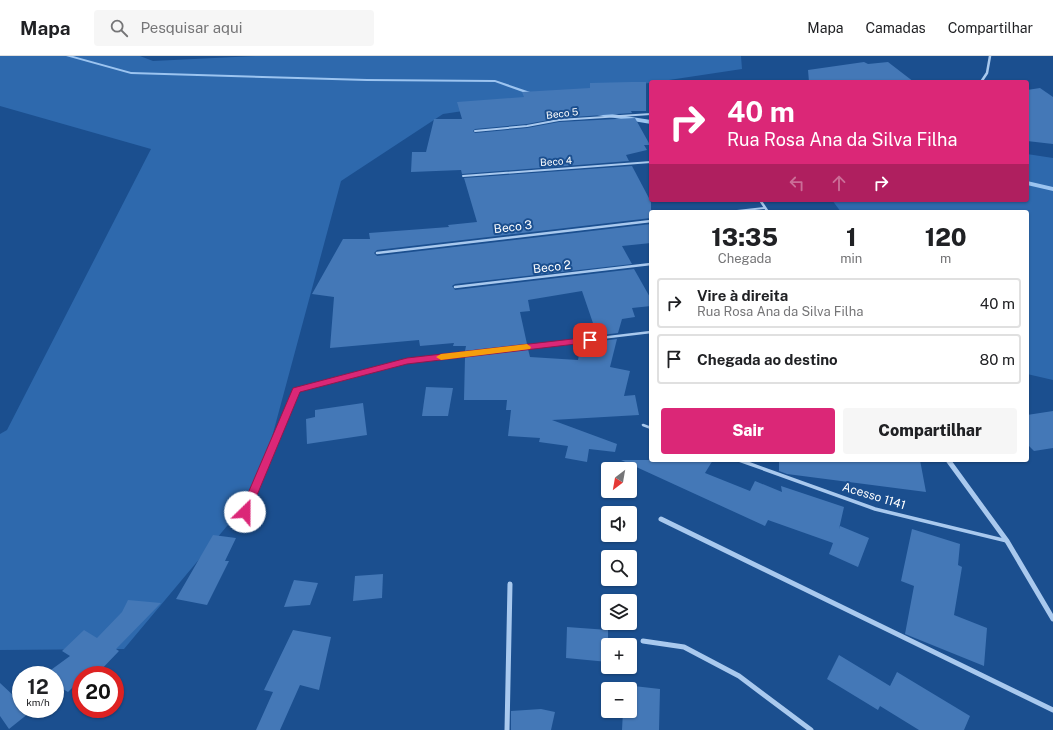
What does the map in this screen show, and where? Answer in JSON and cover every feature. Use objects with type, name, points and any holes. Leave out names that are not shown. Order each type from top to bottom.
[{"type":"street","points":[[983,80],[990,64],[990,56]]},
{"type":"street","points":[[761,202],[765,208]]},
{"type":"street","points":[[949,462],[1007,541],[1053,619]]},
{"type":"street","points":[[661,519],[1053,710]]},
{"type":"street","points":[[507,730],[510,584]]},
{"type":"street","points":[[643,641],[684,647],[739,676],[811,730]]},
{"type":"lane","name":"Beco 5","points":[[475,131],[527,126],[559,120],[649,114]]},
{"type":"lane","name":"Beco 4","points":[[463,176],[649,162]]},
{"type":"lane","points":[[746,210],[765,208]]},
{"type":"lane","name":"Beco 3","points":[[377,253],[649,221]]},
{"type":"lane","name":"Beco 2","points":[[455,287],[649,264]]},
{"type":"lane","points":[[245,512],[296,390],[407,361],[649,332]]},
{"type":"lane","points":[[643,425],[649,427]]},
{"type":"lane","name":"Acesso 1141","points":[[745,462],[875,509],[1007,541]]},
{"type":"shaded area","points":[[0,56],[140,56],[153,61],[255,56],[741,56],[742,69],[669,80],[649,80],[649,83],[443,114],[341,181],[258,489],[124,649],[0,650],[0,434],[7,430],[151,149],[0,106]]},
{"type":"shaded area","points":[[1029,154],[1053,158],[1053,380],[1029,374],[1029,210],[840,210],[834,202],[1029,202]]},
{"type":"building","points":[[864,62],[868,64],[888,62],[911,80],[809,80],[808,70]]},
{"type":"building","points":[[646,82],[646,111],[631,111],[632,113],[559,118],[527,124],[475,129],[473,131],[475,133],[527,128],[559,122],[635,118],[649,143],[649,145],[644,145],[647,150],[626,155],[629,161],[462,174],[461,170],[411,172],[412,152],[426,152],[434,119],[462,119],[457,102],[524,97],[522,92],[590,88],[590,83]]},
{"type":"building","points":[[1040,88],[1053,97],[1053,144],[1029,141],[1029,90]]},
{"type":"building","points":[[632,166],[649,198],[649,202],[651,202],[651,210],[649,210],[649,218],[377,250],[374,253],[377,256],[649,224],[649,243],[622,246],[632,264],[455,284],[452,286],[455,290],[634,269],[649,295],[649,306],[632,308],[635,317],[622,319],[618,333],[594,336],[595,329],[582,291],[528,300],[530,311],[520,312],[527,344],[465,351],[466,346],[453,346],[454,343],[420,346],[419,340],[330,348],[334,297],[312,294],[343,239],[370,239],[369,233],[449,227],[448,225],[477,222],[464,178]]},
{"type":"building","points":[[617,339],[610,367],[630,371],[624,396],[635,395],[639,415],[552,420],[617,444],[615,452],[589,449],[587,462],[565,458],[568,446],[539,442],[540,438],[508,436],[511,410],[506,410],[507,400],[464,400],[465,357],[528,349],[530,357],[578,360],[579,355],[592,357],[593,342]]},
{"type":"building","points":[[426,387],[453,388],[448,416],[422,416]]},
{"type":"building","points":[[363,403],[367,435],[307,444],[306,419],[315,417],[315,410]]},
{"type":"building","points":[[1053,411],[1053,448],[1034,451],[1029,446],[1029,415]]},
{"type":"building","points":[[621,460],[649,460],[649,462],[712,462],[705,473],[750,491],[755,481],[782,492],[781,486],[844,507],[839,529],[840,526],[869,538],[858,567],[829,554],[833,543],[768,520],[765,526],[637,467],[637,462],[625,462]]},
{"type":"building","points":[[779,462],[920,462],[926,492],[787,474],[779,471]]},
{"type":"building","points":[[912,529],[960,544],[958,565],[962,567],[954,615],[987,628],[984,666],[905,634],[914,586],[901,581]]},
{"type":"building","points":[[213,535],[236,538],[225,561],[229,561],[207,605],[176,599]]},
{"type":"building","points":[[383,574],[382,598],[353,601],[355,576]]},
{"type":"building","points":[[294,580],[318,583],[310,605],[284,607]]},
{"type":"building","points":[[128,600],[161,603],[116,649],[119,651],[105,666],[72,666],[72,688],[68,692],[64,690],[64,666],[56,666],[70,656],[62,651],[84,630],[97,638],[122,612]]},
{"type":"building","points":[[567,627],[608,630],[608,638],[601,638],[601,661],[566,658]]},
{"type":"building","points":[[293,630],[331,637],[319,690],[300,685],[280,730],[256,730],[273,692],[264,690]]},
{"type":"building","points":[[839,655],[890,686],[897,672],[970,716],[964,730],[919,730],[880,706],[878,710],[827,679]]},
{"type":"building","points":[[0,683],[12,694],[12,718],[23,718],[9,729],[0,716]]},
{"type":"building","points":[[637,686],[660,689],[659,730],[622,730],[623,718],[637,718]]},
{"type":"building","points":[[541,709],[555,712],[551,730],[511,730],[511,711]]},
{"type":"waterway","points":[[68,56],[131,73],[367,80],[495,81],[536,95]]},
{"type":"waterway","points":[[593,113],[649,122]]},
{"type":"waterway","points":[[1029,183],[1053,189]]},
{"type":"slow traffic","points":[[441,357],[527,347]]},
{"type":"route","points":[[245,512],[296,390],[407,361],[590,340]]}]
